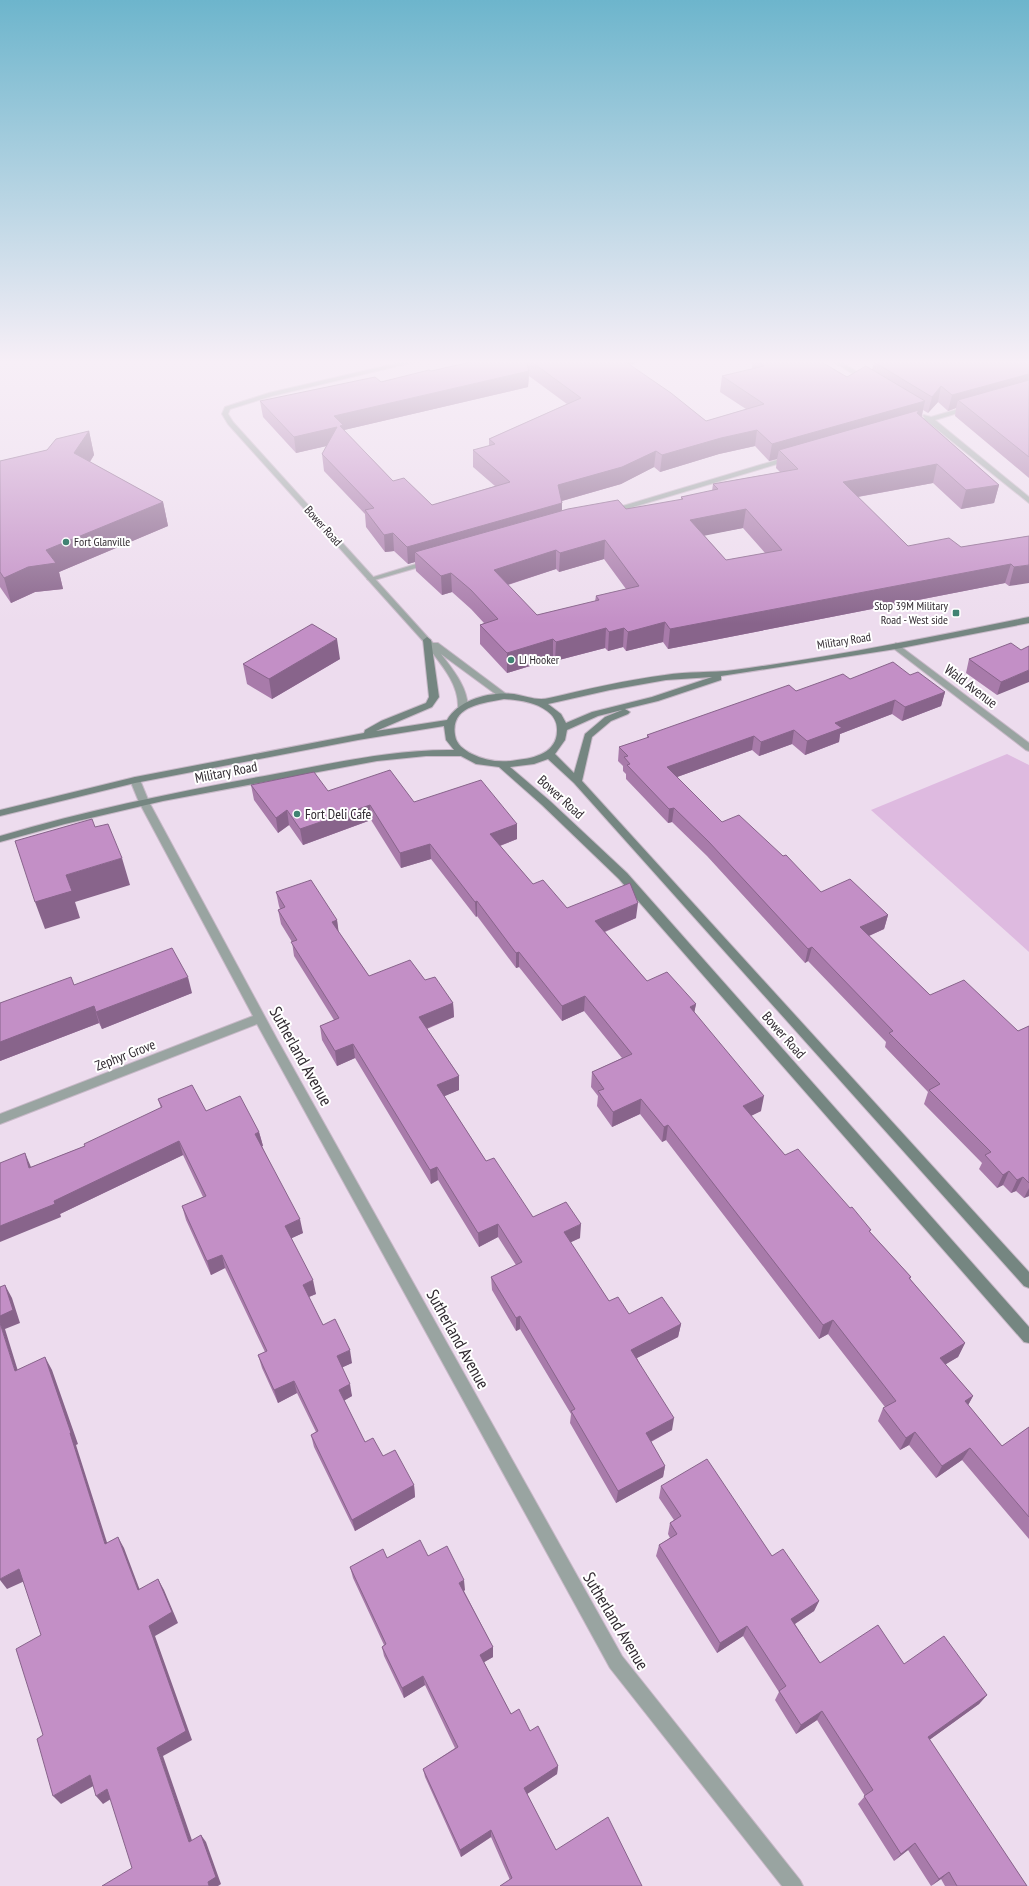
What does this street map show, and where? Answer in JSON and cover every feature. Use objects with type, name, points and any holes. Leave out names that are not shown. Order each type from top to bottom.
[{"type":"main road","name":"Military Road","points":[[540,703],[610,687],[666,677],[733,673],[896,646],[1029,620]]},
{"type":"main road","points":[[358,736],[384,723],[429,705],[434,697],[428,640]]},
{"type":"main road","name":"Military Road","points":[[563,728],[595,714],[655,699],[733,673]]},
{"type":"main road","points":[[504,696],[518,697],[540,703],[557,716],[563,728],[562,737],[557,746],[549,754],[539,760],[518,765],[503,766],[481,763],[460,753],[450,741],[448,731],[450,722],[457,712],[463,707],[474,702],[490,697],[504,696]]},
{"type":"main road","points":[[576,781],[588,736],[608,719],[655,699]]},
{"type":"main road","name":"Military Road","points":[[0,813],[136,780],[358,736],[450,722]]},
{"type":"main road","name":"Military Road","points":[[0,839],[54,823],[144,802],[376,758],[416,754],[460,753]]},
{"type":"main road","name":"Bower Road","points":[[549,754],[576,781],[1029,1282]]},
{"type":"main road","name":"Bower Road","points":[[503,766],[558,814],[623,876],[1029,1336]]},
{"type":"street","name":"Bower Road","points":[[253,448],[428,640],[456,681],[463,697],[463,707]]},
{"type":"street","points":[[966,448],[1029,501]]},
{"type":"street","points":[[603,513],[802,456]]},
{"type":"street","points":[[372,579],[438,560]]},
{"type":"street","name":"Bower Road","points":[[428,640],[504,696]]},
{"type":"street","name":"Wald Avenue","points":[[896,646],[1029,748]]},
{"type":"street","name":"Sutherland Avenue","points":[[136,780],[144,802],[260,1018],[616,1662],[794,1886]]},
{"type":"street","name":"Zephyr Grove","points":[[0,1119],[260,1018]]},
{"type":"shaded area","points":[[1007,754],[1029,765],[1029,952],[871,810]]},
{"type":"building","name":"Fort Glanville","points":[[49,448],[77,448],[74,453],[163,502],[46,550],[56,563],[28,567],[4,578],[0,572],[0,461],[47,450]]},
{"type":"building","points":[[325,448],[361,448],[393,481],[404,478],[432,505],[510,482],[473,450],[480,448],[686,448],[662,455],[656,451],[622,467],[558,485],[562,503],[407,547],[393,533],[384,535],[365,510],[374,508],[322,454]]},
{"type":"building","points":[[786,448],[957,448],[999,485],[966,490],[937,464],[843,482],[908,546],[949,538],[961,547],[1029,536],[1029,565],[1014,567],[1011,564],[670,629],[665,622],[628,632],[624,628],[609,632],[606,628],[556,642],[553,639],[507,653],[480,625],[498,619],[471,590],[451,573],[441,576],[415,552],[568,509],[618,500],[626,509],[683,499],[681,497],[718,489],[713,484],[798,469],[779,450]],"holes":[[[746,509],[782,550],[726,560],[690,520]],[[605,540],[639,586],[596,596],[599,600],[537,615],[494,570],[556,550],[560,553]]]},
{"type":"building","points":[[1018,448],[1029,448],[1029,457]]},
{"type":"building","points":[[312,624],[337,639],[269,679],[243,664]]},
{"type":"building","points":[[1011,643],[1021,650],[1029,646],[1029,670],[1001,682],[969,659]]},
{"type":"building","points":[[893,662],[910,675],[918,672],[945,692],[905,707],[895,700],[835,723],[842,728],[807,741],[794,730],[761,742],[754,736],[667,767],[722,822],[739,815],[783,856],[786,855],[821,892],[850,879],[888,915],[860,927],[930,995],[964,980],[1018,1031],[1029,1026],[1029,1183],[1023,1177],[1017,1180],[1009,1171],[1003,1175],[985,1155],[991,1152],[929,1090],[940,1084],[889,1033],[893,1031],[812,947],[808,949],[709,842],[674,808],[669,809],[627,765],[630,764],[624,757],[628,756],[619,747],[649,737],[647,735],[789,685],[796,691],[843,674],[850,679]]},
{"type":"building","points":[[390,770],[414,802],[481,780],[517,824],[490,834],[533,884],[543,880],[567,908],[630,883],[638,903],[595,921],[647,981],[667,972],[696,1004],[690,1007],[764,1096],[743,1106],[785,1155],[798,1149],[850,1208],[852,1207],[871,1230],[869,1231],[911,1277],[909,1278],[965,1343],[940,1358],[973,1396],[965,1401],[1002,1446],[1029,1427],[1029,1517],[970,1448],[942,1466],[915,1432],[906,1438],[883,1408],[896,1401],[833,1320],[823,1325],[668,1125],[664,1127],[641,1099],[613,1112],[598,1091],[604,1089],[592,1072],[632,1054],[585,996],[562,1006],[519,952],[516,953],[477,901],[475,902],[430,844],[400,853],[370,805],[300,829],[287,810],[276,818],[251,785],[314,772],[328,791]]},
{"type":"building","points":[[92,819],[95,827],[108,824],[122,858],[66,875],[72,891],[35,902],[15,841]]},
{"type":"building","points":[[311,880],[337,920],[332,922],[369,976],[410,960],[425,980],[435,977],[453,1003],[419,1017],[459,1076],[437,1085],[486,1161],[494,1158],[533,1217],[566,1202],[581,1224],[564,1232],[609,1301],[618,1297],[629,1314],[662,1297],[681,1324],[631,1350],[674,1418],[646,1433],[665,1466],[618,1491],[571,1411],[575,1409],[520,1316],[516,1318],[491,1277],[522,1262],[498,1224],[478,1233],[437,1167],[430,1170],[353,1044],[335,1051],[320,1026],[339,1018],[291,942],[297,940],[278,910],[285,907],[276,892]]},
{"type":"building","points":[[172,948],[188,977],[96,1012],[94,1006],[0,1042],[0,1003],[71,977],[74,985]]},
{"type":"building","points":[[192,1085],[206,1111],[240,1096],[259,1132],[255,1134],[300,1219],[285,1226],[313,1280],[303,1285],[323,1325],[335,1319],[350,1350],[337,1356],[350,1384],[339,1390],[365,1442],[373,1438],[383,1456],[395,1450],[414,1485],[352,1520],[311,1435],[318,1431],[294,1381],[274,1390],[258,1355],[267,1351],[222,1255],[207,1261],[182,1206],[206,1196],[179,1141],[54,1201],[55,1204],[0,1226],[0,1163],[25,1153],[29,1168],[85,1146],[84,1144],[162,1107],[158,1099]]},
{"type":"building","points":[[5,1285],[13,1310],[0,1316],[0,1287]]},
{"type":"building","points":[[0,1323],[15,1371],[45,1357],[71,1433],[105,1544],[118,1537],[138,1590],[158,1579],[172,1612],[149,1626],[186,1731],[157,1748],[189,1842],[201,1835],[216,1877],[208,1882],[209,1886],[102,1886],[132,1868],[107,1789],[96,1796],[90,1775],[53,1796],[37,1739],[43,1735],[16,1649],[41,1635],[19,1569],[0,1579]]},
{"type":"building","points":[[707,1459],[772,1556],[783,1549],[819,1601],[791,1619],[820,1663],[878,1625],[904,1664],[944,1636],[987,1695],[928,1737],[1027,1886],[957,1886],[949,1872],[939,1879],[915,1843],[901,1854],[864,1796],[873,1790],[822,1711],[801,1725],[779,1691],[786,1686],[747,1626],[720,1643],[659,1545],[677,1534],[670,1523],[681,1516],[661,1486]]},
{"type":"building","points":[[420,1540],[428,1556],[447,1546],[464,1580],[459,1583],[493,1647],[480,1655],[511,1714],[519,1709],[530,1731],[538,1726],[558,1766],[524,1788],[556,1850],[608,1817],[642,1886],[500,1886],[512,1878],[491,1830],[460,1850],[423,1769],[458,1747],[423,1676],[402,1688],[382,1647],[386,1644],[350,1567],[383,1549],[387,1558]]},
{"type":"place","name":"Fort Glanville","points":[[66,542]]},
{"type":"place","name":"Stop 39M Military Road - West side","points":[[956,613]]},
{"type":"place","name":"LJ Hooker","points":[[511,660]]},
{"type":"place","name":"Fort Deli Cafe","points":[[297,814]]}]
